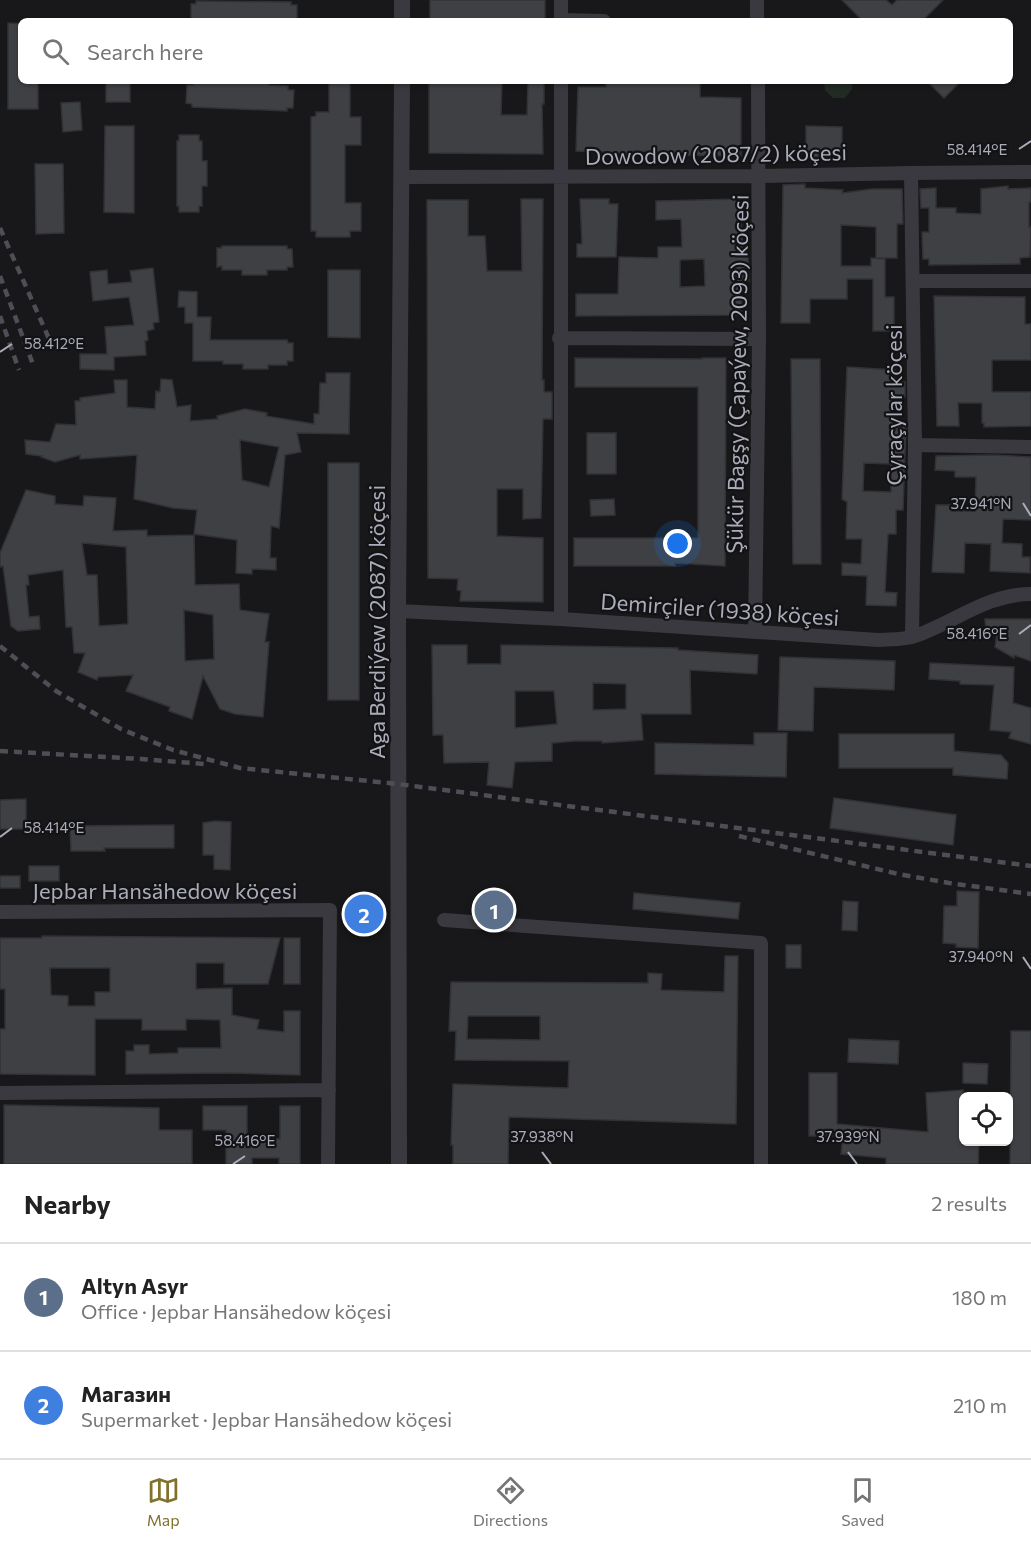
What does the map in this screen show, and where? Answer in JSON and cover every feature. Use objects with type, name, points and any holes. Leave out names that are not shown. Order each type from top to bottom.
[{"type":"street","points":[[402,0],[402,18]]},
{"type":"street","points":[[561,0],[561,18]]},
{"type":"street","points":[[757,0],[757,18]]},
{"type":"street","name":"Aga Berdiýew (2087) köçesi","points":[[399,1164],[398,611],[402,84]]},
{"type":"street","points":[[561,84],[561,619]]},
{"type":"street","name":"Şükür Bagşy (Çapaýew, 2093) köçesi","points":[[755,632],[760,176],[758,84]]},
{"type":"street","name":"Dowodow (2087/2) köçesi","points":[[401,177],[760,176],[1031,172]]},
{"type":"street","name":"Çyraçylar köçesi","points":[[911,173],[915,445],[912,637]]},
{"type":"street","points":[[913,281],[1031,281]]},
{"type":"street","points":[[560,338],[759,339]]},
{"type":"street","points":[[915,445],[1031,447]]},
{"type":"street","name":"Demirçiler (1938) köçesi","points":[[398,611],[561,619],[878,640],[912,637],[973,607],[999,598],[1031,594]]},
{"type":"street","name":"Jepbar Hansähedow köçesi","points":[[0,912],[330,910],[329,1090]]},
{"type":"street","points":[[444,920],[761,943],[761,1164]]},
{"type":"street","points":[[0,1093],[329,1090],[328,1164]]},
{"type":"shaded area","points":[[824,84],[853,84],[852,89],[845,98],[833,98],[825,90]]},
{"type":"building","points":[[430,0],[545,0],[545,18],[430,18]]},
{"type":"building","points":[[842,0],[886,0],[892,5],[897,0],[943,0],[925,18],[860,18]]},
{"type":"building","points":[[196,1],[291,2],[291,5],[297,5],[297,18],[191,18],[191,4],[196,4]]},
{"type":"building","points":[[8,23],[18,24],[18,84],[38,84],[38,109],[8,109]]},
{"type":"building","points":[[106,84],[130,84],[130,102],[106,102]]},
{"type":"building","points":[[329,84],[350,84],[350,117],[361,117],[361,145],[345,145],[345,203],[361,203],[361,231],[350,231],[350,237],[316,237],[316,231],[311,231],[311,117],[316,116],[316,112],[329,112]]},
{"type":"building","points":[[429,84],[502,84],[501,115],[527,115],[528,84],[544,84],[543,154],[429,153]]},
{"type":"building","points":[[606,84],[700,84],[700,97],[741,98],[741,156],[668,155],[668,152],[632,151],[632,155],[576,151],[578,87],[606,87]]},
{"type":"building","points":[[930,84],[958,84],[944,98]]},
{"type":"building","points":[[187,85],[288,86],[288,90],[294,90],[293,108],[287,108],[287,111],[192,107],[192,104],[186,103]]},
{"type":"building","points":[[80,102],[82,130],[63,132],[61,103]]},
{"type":"building","points":[[105,126],[134,126],[134,213],[104,212]]},
{"type":"building","points":[[806,126],[842,127],[842,157],[806,157]]},
{"type":"building","points":[[179,135],[199,135],[199,141],[202,141],[202,161],[207,161],[207,186],[202,186],[202,206],[199,206],[199,212],[179,212],[179,206],[177,206],[177,141],[179,141]]},
{"type":"building","points":[[35,164],[63,164],[64,233],[36,234]]},
{"type":"building","points":[[805,184],[805,188],[843,190],[842,193],[872,189],[902,189],[903,224],[897,224],[897,258],[876,258],[876,227],[841,225],[841,266],[871,266],[871,258],[885,259],[885,297],[894,297],[894,331],[873,331],[873,279],[847,279],[847,299],[810,299],[810,323],[781,323],[783,185]]},
{"type":"building","points":[[1008,186],[1008,189],[1031,188],[1030,257],[1020,258],[1020,264],[929,265],[929,259],[923,259],[922,232],[929,232],[929,208],[921,208],[920,189],[936,188],[936,208],[956,208],[956,213],[981,214],[981,189]]},
{"type":"building","points":[[521,199],[543,199],[542,380],[544,380],[544,392],[552,392],[552,419],[543,419],[541,518],[523,519],[523,489],[497,489],[497,536],[543,538],[543,602],[460,601],[461,591],[457,590],[458,579],[428,578],[427,200],[468,200],[468,236],[485,236],[487,271],[522,271]]},
{"type":"building","points":[[580,199],[609,199],[609,204],[618,204],[616,257],[577,257],[577,244],[582,244]]},
{"type":"building","points":[[740,199],[743,257],[748,257],[749,281],[741,281],[742,315],[576,316],[576,294],[618,294],[619,257],[658,258],[658,247],[682,247],[681,219],[656,220],[656,201]],"holes":[[[704,259],[705,286],[680,287],[680,260]]]},
{"type":"building","points":[[222,246],[287,246],[287,249],[292,249],[293,267],[287,267],[287,270],[267,270],[267,275],[242,275],[242,270],[222,270],[222,266],[217,267],[217,248],[222,248]]},
{"type":"building","points":[[153,268],[159,322],[153,323],[154,329],[147,331],[146,355],[114,357],[114,370],[80,369],[80,354],[107,354],[105,327],[134,325],[129,297],[93,301],[90,272],[107,270],[108,284],[132,282],[130,271]]},
{"type":"building","points":[[328,270],[360,270],[360,338],[328,337]]},
{"type":"building","points":[[179,291],[197,292],[197,317],[211,317],[210,340],[287,340],[288,343],[293,343],[293,361],[287,361],[287,365],[268,365],[268,369],[243,369],[243,364],[193,361],[193,323],[185,323],[185,307],[178,307]]},
{"type":"building","points":[[934,296],[1025,297],[1025,324],[1031,324],[1031,360],[992,360],[992,392],[1031,392],[1031,426],[984,427],[982,403],[958,403],[959,426],[937,426]]},
{"type":"building","points":[[575,358],[726,358],[725,566],[675,563],[675,566],[574,566],[574,538],[698,538],[698,387],[575,387]]},
{"type":"building","points":[[791,359],[820,359],[821,564],[793,564]]},
{"type":"building","points":[[847,367],[895,370],[895,381],[905,382],[905,397],[894,397],[893,426],[906,426],[903,510],[896,510],[896,534],[888,534],[885,592],[897,593],[896,606],[866,605],[867,576],[842,575],[842,563],[861,564],[862,539],[846,539],[847,502],[842,499]],"holes":[[[864,463],[891,464],[891,492],[863,491]]]},
{"type":"building","points":[[326,373],[350,373],[349,434],[297,433],[301,452],[285,455],[279,528],[271,526],[270,558],[276,558],[276,570],[252,569],[252,574],[236,573],[237,540],[194,534],[197,510],[173,508],[134,499],[137,455],[80,459],[80,455],[55,462],[42,456],[26,454],[25,440],[50,442],[56,424],[76,425],[75,401],[80,401],[80,398],[115,393],[114,380],[127,380],[127,407],[155,409],[156,391],[160,392],[161,379],[172,380],[177,407],[191,405],[190,421],[218,419],[217,416],[245,409],[267,413],[266,416],[314,424],[314,414],[319,414],[320,383],[326,383]],"holes":[[[240,440],[279,447],[269,487],[242,480]]]},
{"type":"building","points":[[587,433],[616,433],[616,474],[587,474]]},
{"type":"building","points":[[936,456],[1031,457],[1031,520],[1003,519],[1002,543],[1022,544],[1022,557],[1030,557],[1030,573],[990,571],[991,544],[965,543],[964,573],[932,572],[936,505],[951,505],[951,511],[975,511],[976,477],[955,477],[955,471],[935,470]]},
{"type":"building","points":[[328,463],[359,463],[359,700],[328,700]]},
{"type":"building","points":[[26,490],[55,496],[55,504],[83,506],[84,496],[116,498],[113,531],[147,530],[147,536],[194,535],[195,585],[239,584],[240,610],[269,614],[265,642],[269,642],[263,717],[235,714],[220,709],[203,676],[192,719],[169,711],[170,707],[126,691],[133,675],[98,677],[97,680],[78,672],[85,653],[74,653],[72,627],[66,627],[63,570],[28,575],[29,585],[26,585],[29,617],[39,616],[40,629],[18,631],[11,626],[3,566],[0,567],[0,553]],"holes":[[[82,543],[126,547],[128,624],[99,626],[97,575],[87,575]],[[184,610],[213,615],[214,659],[185,661]]]},
{"type":"building","points":[[614,499],[615,515],[591,516],[590,500]]},
{"type":"building","points":[[985,619],[1031,619],[1031,661],[1014,655],[1014,658],[995,647],[997,634],[986,634]]},
{"type":"building","points":[[432,645],[467,645],[467,664],[501,664],[501,645],[678,648],[678,650],[758,655],[757,674],[690,670],[691,714],[641,714],[643,740],[552,743],[552,761],[515,762],[512,788],[487,785],[489,762],[444,763],[443,735],[433,735]],"holes":[[[593,683],[626,684],[626,709],[593,710]],[[515,691],[554,691],[557,724],[515,728]]]},
{"type":"building","points":[[780,657],[895,661],[894,690],[814,687],[813,731],[778,730]]},
{"type":"building","points":[[930,663],[1014,667],[1013,703],[1031,708],[1031,744],[1009,738],[1011,732],[990,730],[994,685],[960,684],[960,681],[929,679]]},
{"type":"building","points":[[754,733],[787,733],[786,777],[655,774],[655,743],[754,745]]},
{"type":"building","points":[[839,734],[954,734],[954,751],[1001,755],[1008,763],[1007,779],[953,775],[953,768],[839,768]]},
{"type":"building","points":[[834,798],[956,815],[953,845],[830,828]]},
{"type":"building","points":[[26,799],[26,829],[0,829],[0,800]]},
{"type":"building","points":[[231,822],[230,870],[214,869],[214,855],[203,855],[203,823]]},
{"type":"building","points":[[174,825],[174,848],[104,848],[105,851],[71,851],[70,826]]},
{"type":"building","points":[[29,866],[59,866],[59,881],[29,881]]},
{"type":"building","points":[[0,876],[20,876],[20,888],[0,888]]},
{"type":"building","points":[[957,891],[979,892],[978,948],[956,947],[956,944],[943,943],[944,906],[957,906]]},
{"type":"building","points":[[634,893],[740,903],[738,919],[633,909]]},
{"type":"building","points":[[843,901],[858,902],[857,931],[842,930]]},
{"type":"building","points":[[42,936],[280,938],[268,984],[224,984],[224,963],[196,963],[196,989],[232,988],[232,1015],[259,1020],[257,1029],[284,1032],[284,1011],[300,1011],[300,1075],[126,1074],[126,1051],[134,1051],[134,1045],[149,1045],[149,1054],[178,1053],[178,1048],[221,1048],[220,1020],[186,1019],[186,1030],[142,1030],[142,1019],[95,1019],[95,1075],[0,1074],[0,1029],[5,1029],[5,989],[0,989],[0,938],[42,938]],"holes":[[[50,968],[110,968],[110,992],[95,992],[95,1006],[68,1006],[68,996],[51,995]]]},
{"type":"building","points":[[284,938],[300,938],[300,984],[284,984]]},
{"type":"building","points":[[786,945],[801,945],[801,968],[786,968]]},
{"type":"building","points":[[725,956],[738,956],[736,1124],[509,1117],[508,1164],[453,1164],[453,1145],[451,1145],[453,1084],[568,1088],[569,1061],[455,1060],[456,1031],[449,1031],[451,982],[648,983],[648,973],[662,974],[661,990],[724,992]],"holes":[[[468,1016],[540,1016],[540,1040],[467,1039]]]},
{"type":"building","points":[[1011,1031],[1031,1031],[1031,1164],[1010,1164],[1010,1146],[1013,1146],[1013,1092],[1011,1092]]},
{"type":"building","points":[[849,1039],[899,1041],[898,1064],[848,1062]]},
{"type":"building","points":[[963,1063],[988,1064],[987,1084],[963,1083]]},
{"type":"building","points":[[809,1073],[837,1073],[837,1124],[928,1132],[926,1093],[963,1090],[959,1092],[959,1146],[979,1146],[978,1164],[886,1164],[886,1158],[841,1154],[843,1136],[809,1136]]},
{"type":"building","points":[[4,1105],[159,1108],[159,1130],[192,1130],[192,1164],[4,1164]]},
{"type":"building","points":[[203,1106],[247,1106],[247,1138],[280,1139],[280,1106],[300,1106],[300,1164],[279,1164],[279,1158],[252,1158],[252,1164],[226,1164],[226,1130],[203,1130]]},
{"type":"railway","points":[[0,228],[50,341]]},
{"type":"railway","points":[[0,276],[34,367]]},
{"type":"railway","points":[[0,316],[19,370]]},
{"type":"railway","points":[[0,646],[56,691],[121,729],[173,750],[240,768],[398,784],[1031,866]]},
{"type":"railway","points":[[0,751],[204,764]]},
{"type":"railway","points":[[739,836],[898,874],[1031,894]]},
{"type":"place","name":"Altyn Asyr","points":[[494,910]]},
{"type":"place","name":"Магазин","points":[[364,914]]}]
